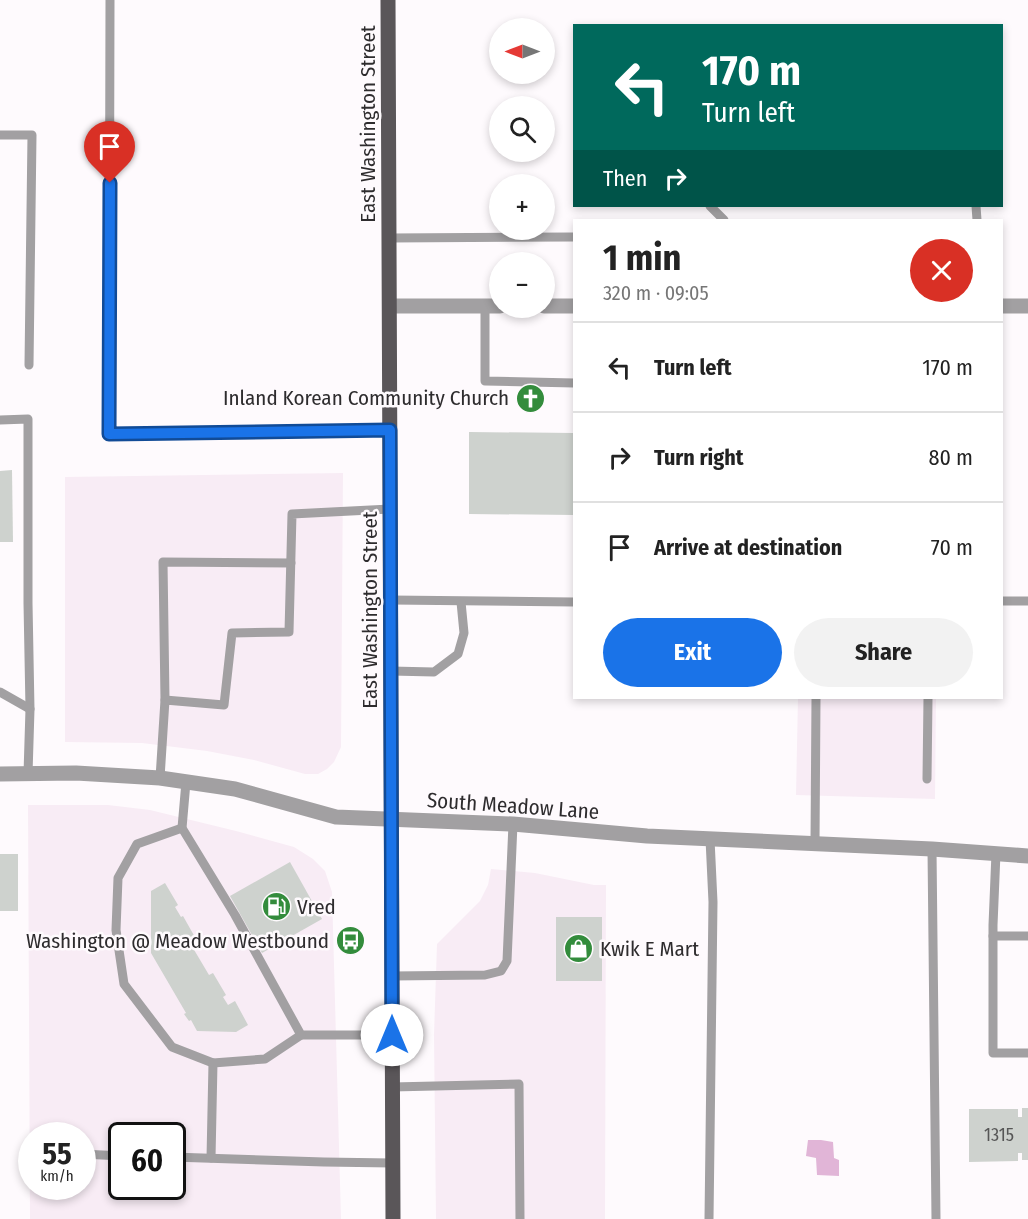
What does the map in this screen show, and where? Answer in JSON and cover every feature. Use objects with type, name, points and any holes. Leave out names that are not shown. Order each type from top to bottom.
[{"type":"main road","name":"East Washington Street","points":[[388,0],[393,1219]]},
{"type":"street","points":[[390,306],[489,306]]},
{"type":"street","points":[[555,306],[573,306]]},
{"type":"street","points":[[1003,306],[1028,306]]},
{"type":"street","name":"South Meadow Lane","points":[[0,774],[76,773],[160,778],[235,789],[336,817],[513,824],[604,833],[1028,856]]},
{"type":"lane","points":[[110,0],[109,434],[390,430]]},
{"type":"lane","points":[[0,135],[32,135],[29,365]]},
{"type":"lane","points":[[711,207],[723,219]]},
{"type":"lane","points":[[390,238],[573,237]]},
{"type":"lane","points":[[491,318],[485,381],[573,383]]},
{"type":"lane","points":[[0,420],[28,419],[30,709],[28,774]]},
{"type":"lane","points":[[165,700],[224,705],[232,633],[289,632],[292,514],[390,509]]},
{"type":"lane","points":[[160,778],[165,700],[163,562],[291,563]]},
{"type":"lane","points":[[391,600],[573,602]]},
{"type":"lane","points":[[1003,601],[1028,601]]},
{"type":"lane","points":[[391,671],[435,672],[458,654],[464,633],[461,602]]},
{"type":"lane","points":[[0,692],[30,709]]},
{"type":"lane","points":[[815,843],[816,699]]},
{"type":"lane","points":[[927,779],[928,699]]},
{"type":"lane","points":[[186,782],[182,828],[235,915],[301,1035]]},
{"type":"lane","points":[[392,976],[485,975],[501,971],[507,961],[513,824]]},
{"type":"lane","points":[[182,828],[137,844],[118,878],[116,930],[124,984],[172,1047],[213,1063],[265,1059],[301,1035],[392,1035]]},
{"type":"lane","points":[[709,1219],[713,902],[710,839]]},
{"type":"lane","points":[[932,849],[936,1219]]},
{"type":"lane","points":[[996,853],[993,1053],[1028,1053]]},
{"type":"lane","points":[[993,936],[1028,936]]},
{"type":"lane","points":[[211,1158],[213,1063]]},
{"type":"lane","points":[[392,1087],[519,1084],[520,1219]]},
{"type":"lane","points":[[186,1157],[392,1163]]},
{"type":"shaded area","points":[[343,473],[341,747],[334,762],[327,769],[318,774],[305,774],[254,760],[207,751],[142,743],[65,742],[65,477]]},
{"type":"shaded area","points":[[798,699],[936,699],[935,799],[796,795]]},
{"type":"shaded area","points":[[28,805],[108,805],[150,810],[294,847],[313,859],[325,871],[332,892],[341,1219],[30,1219],[30,1200],[96,1200],[96,1122],[30,1122]]},
{"type":"shaded area","points":[[491,869],[535,873],[594,885],[606,885],[605,1219],[436,1219],[434,1035],[437,944],[480,901],[488,885]]},
{"type":"shaded area","points":[[808,1140],[833,1142],[834,1158],[839,1160],[839,1176],[817,1175],[816,1158],[806,1156]]},
{"type":"building","points":[[469,432],[573,433],[573,515],[469,514]]},
{"type":"building","points":[[12,470],[13,542],[0,542],[0,471]]},
{"type":"building","points":[[0,854],[18,854],[18,911],[0,911]]},
{"type":"building","name":"Vred","points":[[290,862],[322,919],[262,953],[230,896]]},
{"type":"building","points":[[165,883],[178,905],[175,907],[196,939],[190,943],[209,975],[213,973],[226,995],[223,997],[228,1005],[235,1001],[248,1025],[236,1032],[197,1031],[191,1020],[189,1021],[184,1014],[186,1013],[151,953],[151,891]]},
{"type":"building","name":"Kwik E Mart","points":[[556,917],[602,917],[602,981],[556,981]]},
{"type":"building","points":[[1022,1108],[1028,1108],[1028,1160],[1022,1160],[1022,1153],[1018,1153],[1018,1161],[969,1162],[969,1109],[1018,1109],[1018,1117],[1022,1117]]},
{"type":"place","name":"Inland Korean Community Church","points":[[530,398]]},
{"type":"place","name":"Vred","points":[[276,907]]},
{"type":"place","name":"Washington @ Meadow Westbound","points":[[350,941]]},
{"type":"place","name":"Kwik E Mart","points":[[579,949]]},
{"type":"route","points":[[110,183],[109,434],[390,430],[392,1035]]}]
